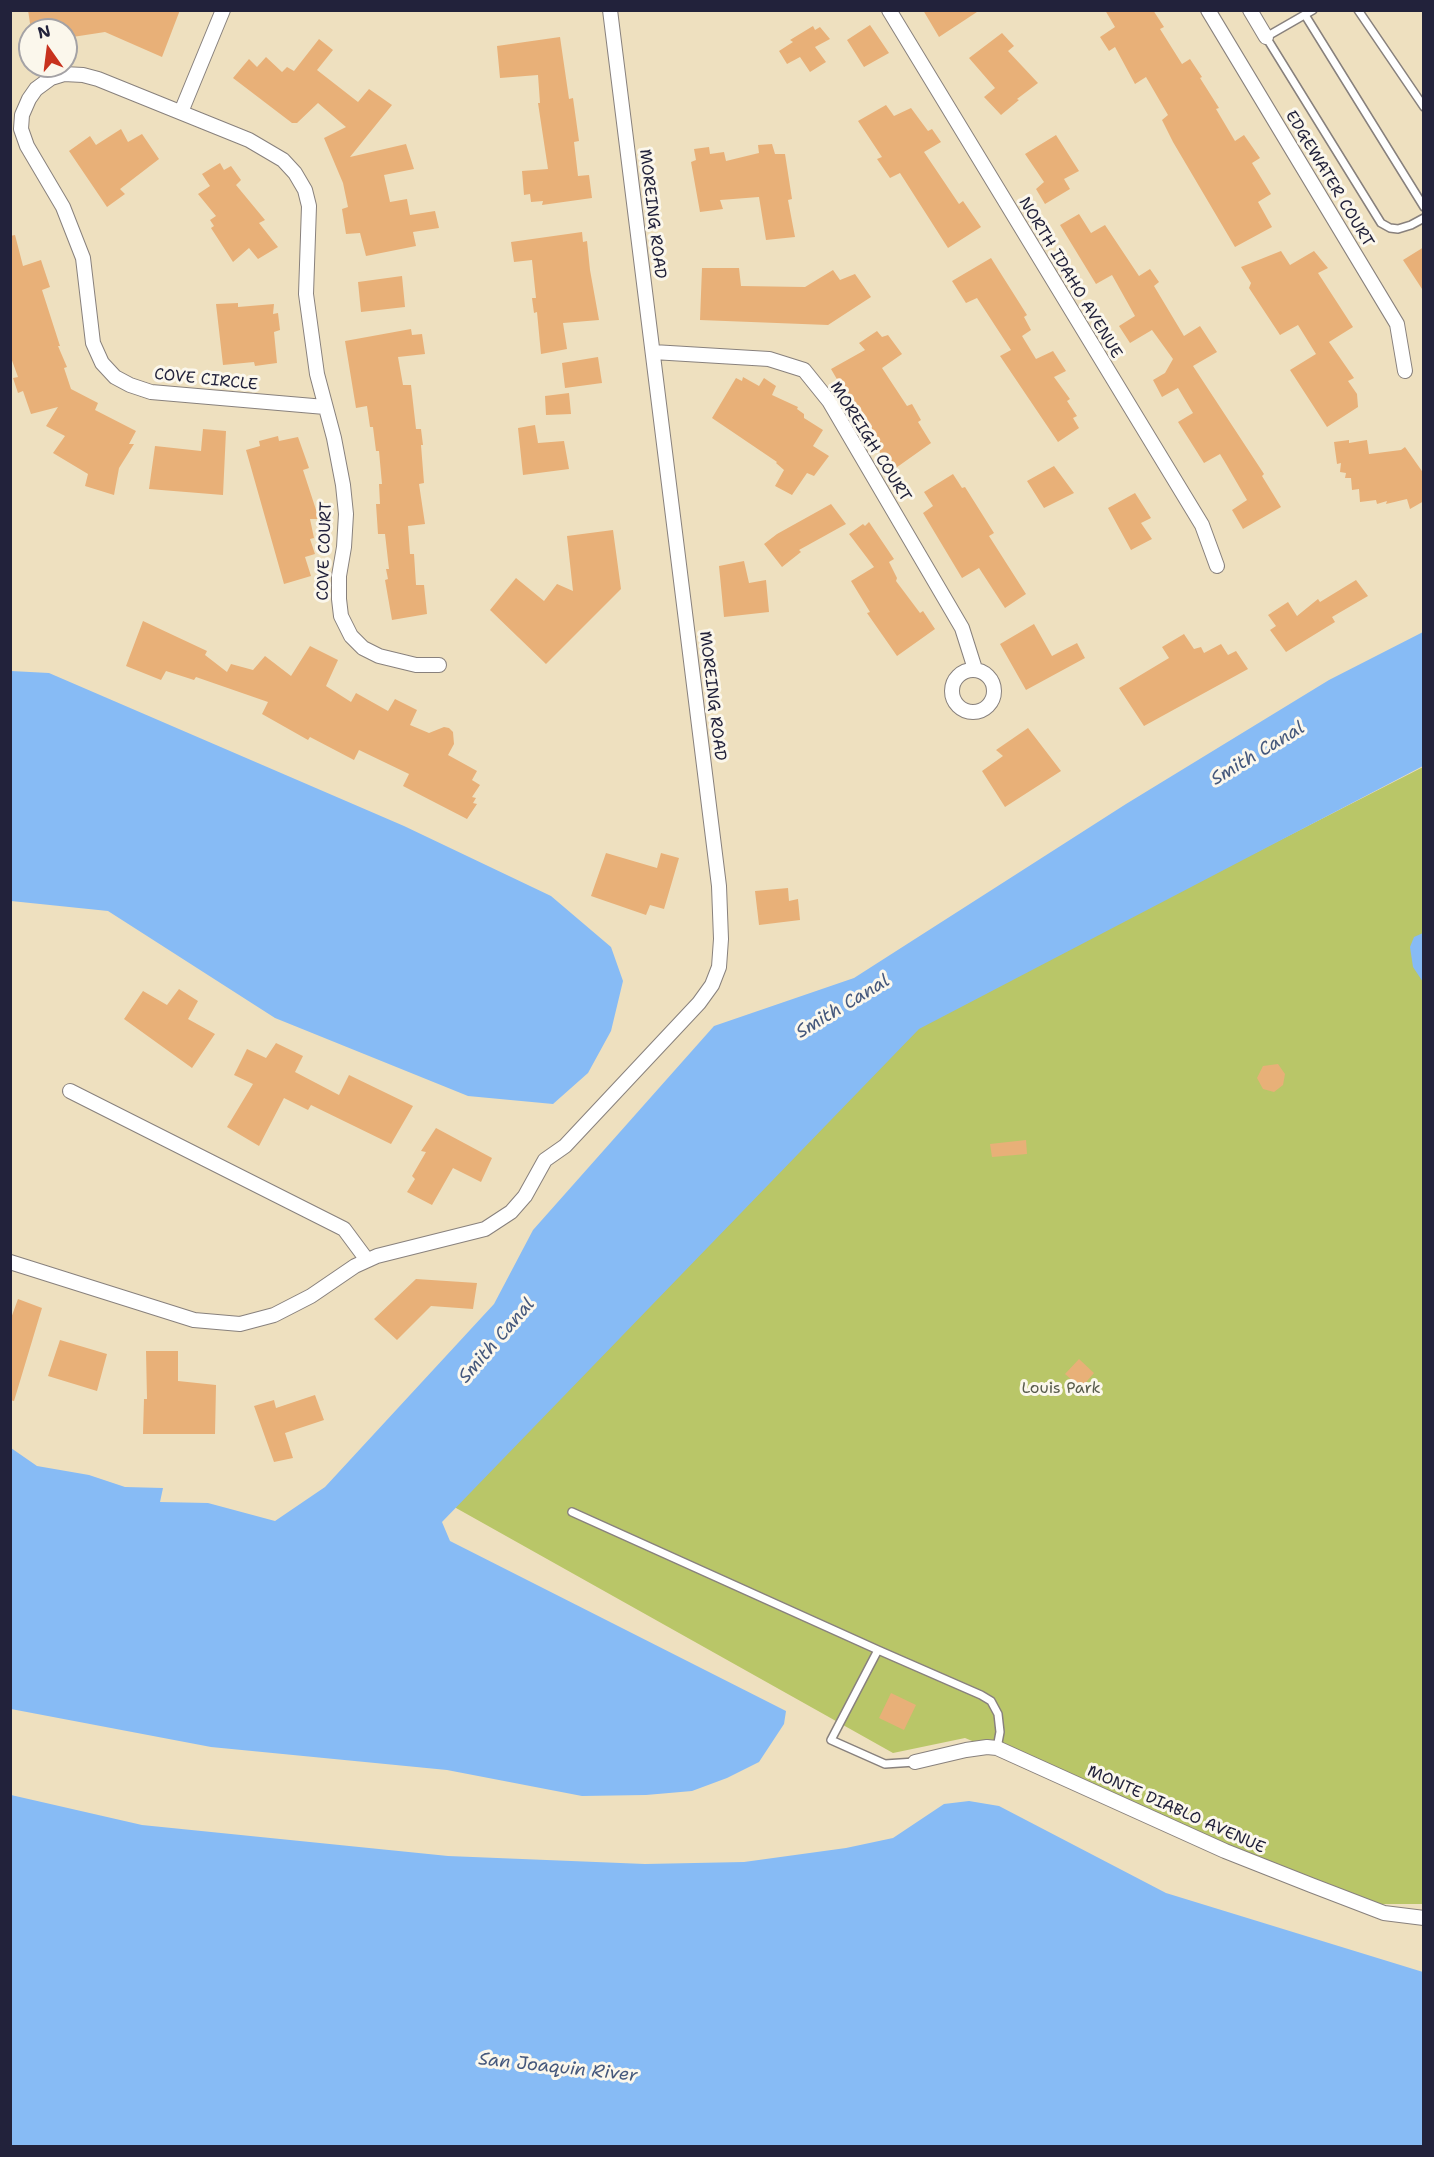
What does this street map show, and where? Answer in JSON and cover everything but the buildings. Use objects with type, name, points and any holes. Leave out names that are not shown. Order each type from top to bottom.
[{"type":"street","points":[[181,112],[223,10]]},
{"type":"street","name":"MOREING ROAD","points":[[10,1262],[179,1316],[223,1324],[240,1324],[274,1315],[311,1296],[367,1260],[485,1229],[511,1212],[525,1196],[545,1160],[565,1146],[699,1003],[712,985],[719,967],[721,939],[719,886],[610,10]]},
{"type":"street","name":"NORTH IDAHO AVENUE","points":[[889,10],[1202,525],[1217,566]]},
{"type":"street","name":"EDGEWATER COURT","points":[[1208,10],[1397,324],[1405,371]]},
{"type":"street","points":[[1250,10],[1266,37]]},
{"type":"street","name":"COVE CIRCLE","points":[[64,74],[98,79],[181,112],[249,140],[283,160],[296,173],[305,190],[309,206],[306,294],[317,374],[325,407],[150,392],[130,386],[115,377],[102,363],[93,343],[83,258],[63,207],[27,146],[21,129],[22,115],[36,89],[51,78],[64,74]]},
{"type":"street","name":"MOREIGH COURT","points":[[652,352],[769,359],[804,370],[829,401],[962,628],[975,669]]},
{"type":"street","name":"COVE COURT","points":[[325,407],[343,485],[344,547],[339,576],[341,616],[351,636],[363,648],[379,656],[398,663],[416,666],[439,665]]},
{"type":"street","points":[[70,1091],[344,1229],[367,1260]]},
{"type":"street","name":"MONTE DIABLO AVENUE","points":[[915,1762],[966,1750],[997,1748],[1225,1851],[1384,1913],[1424,1918]]},
{"type":"lane","points":[[1313,10],[1266,37],[1381,224],[1398,229],[1424,218]]},
{"type":"lane","points":[[1358,10],[1424,107]]},
{"type":"lane","points":[[1305,15],[1424,207]]},
{"type":"lane","points":[[572,1512],[981,1695],[991,1701],[998,1714],[1000,1732],[997,1748]]},
{"type":"lane","points":[[878,1650],[831,1740],[885,1764],[915,1762]]},
{"type":"green space","name":"Louis Park","points":[[1423,767],[1423,1904],[1362,1904],[965,1738],[893,1753],[440,1499],[905,1032]]},
{"type":"water","name":"Smith Canal","points":[[1423,632],[1423,766],[919,1029],[442,1522],[450,1541],[786,1711],[784,1724],[759,1762],[727,1778],[692,1791],[646,1795],[582,1796],[447,1770],[211,1747],[11,1709],[11,1448],[37,1466],[89,1475],[125,1487],[163,1488],[160,1502],[208,1503],[275,1521],[325,1487],[494,1304],[533,1230],[714,1026],[854,978],[1126,804],[1329,680]]},
{"type":"water","points":[[11,671],[49,673],[404,826],[551,896],[611,947],[623,981],[611,1031],[588,1073],[553,1104],[468,1096],[275,1018],[108,911],[11,901]]},
{"type":"water","points":[[1423,933],[1423,982],[1413,967],[1410,947],[1414,937]]},
{"type":"water","name":"San Joaquin River","points":[[11,1795],[142,1825],[448,1856],[645,1864],[744,1862],[846,1848],[893,1838],[944,1804],[969,1801],[999,1806],[1166,1893],[1423,1972],[1423,2146],[11,2146]]}]
